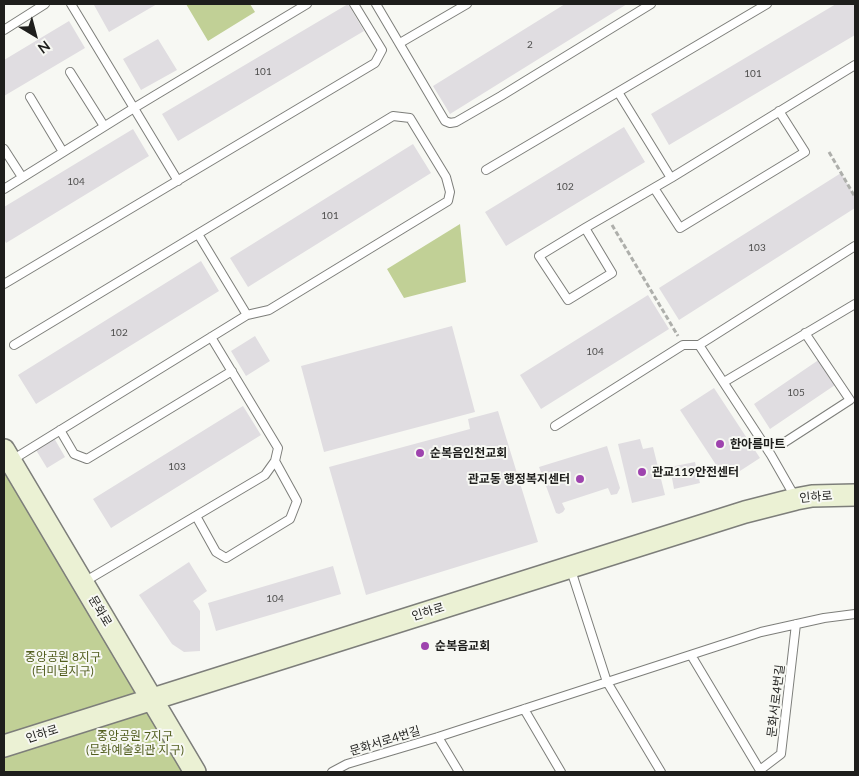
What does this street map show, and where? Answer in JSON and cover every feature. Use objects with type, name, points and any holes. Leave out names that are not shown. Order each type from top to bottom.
[{"type":"main road","name":"문화로","points":[[7,455],[196,772]]},
{"type":"main road","name":"인하로","points":[[4,746],[745,512],[796,498],[855,495]]},
{"type":"lane","points":[[4,30],[45,4]]},
{"type":"lane","points":[[71,4],[178,181]]},
{"type":"lane","points":[[4,189],[104,126],[307,4]]},
{"type":"lane","points":[[4,284],[376,63],[382,50],[354,4]]},
{"type":"lane","points":[[376,4],[445,121],[450,123],[456,122],[501,96],[651,4]]},
{"type":"lane","points":[[400,43],[467,4]]},
{"type":"lane","points":[[486,170],[767,4]]},
{"type":"lane","points":[[585,228],[612,273],[568,300],[539,256],[585,228],[671,178],[855,65]]},
{"type":"lane","points":[[70,72],[104,126]]},
{"type":"lane","points":[[618,92],[671,178]]},
{"type":"lane","points":[[30,97],[63,152]]},
{"type":"lane","points":[[654,188],[680,228],[805,152],[779,111]]},
{"type":"lane","points":[[7,455],[60,430],[246,315],[269,310],[448,201],[450,192],[446,176],[410,118],[393,116],[14,345]]},
{"type":"lane","points":[[4,149],[22,177]]},
{"type":"lane","points":[[198,234],[246,315]]},
{"type":"lane","points":[[555,426],[683,345],[699,344],[855,246]]},
{"type":"lane","points":[[724,382],[855,304]]},
{"type":"lane","points":[[782,444],[850,400],[805,333]]},
{"type":"lane","points":[[83,583],[265,475],[275,461],[278,448],[211,337]]},
{"type":"lane","points":[[699,344],[771,454],[796,498]]},
{"type":"lane","points":[[60,430],[74,454],[87,459],[232,371]]},
{"type":"lane","points":[[196,516],[216,552],[226,558],[290,519],[297,501],[275,461]]},
{"type":"lane","points":[[570,567],[608,682],[661,772]]},
{"type":"lane","name":"문화서로4번길","points":[[352,772],[347,764],[438,737],[761,632],[824,618],[855,614]]},
{"type":"lane","name":"문화서로4번길","points":[[691,655],[760,771],[781,754],[796,624]]},
{"type":"lane","points":[[524,709],[561,772]]},
{"type":"lane","name":"문화서로4번길","points":[[438,737],[459,772]]},
{"type":"lane","points":[[332,772],[347,764]]},
{"type":"path","points":[[829,152],[855,197]]},
{"type":"path","points":[[607,216],[683,345]]},
{"type":"green space","points":[[186,4],[250,4],[255,12],[208,41]]},
{"type":"green space","points":[[460,224],[466,282],[404,298],[387,269]]},
{"type":"green space","name":"중앙공원 8지구 (터미널지구)","points":[[4,450],[152,699],[4,746]]},
{"type":"green space","name":"중앙공원 7지구 (문화예술회관 지구)","points":[[148,710],[185,772],[4,772],[4,751]]},
{"type":"building","points":[[95,4],[157,4],[109,32]]},
{"type":"building","points":[[348,4],[364,31],[178,141],[162,114]]},
{"type":"building","points":[[565,4],[627,4],[450,114],[433,86]]},
{"type":"building","points":[[836,4],[855,4],[855,35],[669,145],[651,114]]},
{"type":"building","points":[[69,21],[85,48],[4,96],[4,60]]},
{"type":"building","points":[[158,39],[177,70],[141,90],[123,59]]},
{"type":"building","points":[[624,127],[645,162],[506,246],[485,212]]},
{"type":"building","points":[[133,129],[149,156],[6,243],[4,239],[4,207]]},
{"type":"building","points":[[413,144],[431,173],[248,287],[230,258]]},
{"type":"building","points":[[841,173],[855,197],[855,208],[679,320],[659,288]]},
{"type":"building","points":[[201,261],[219,291],[36,404],[18,375]]},
{"type":"building","points":[[648,295],[669,329],[541,409],[520,375]]},
{"type":"building","points":[[452,326],[475,412],[324,452],[301,366]]},
{"type":"building","points":[[255,336],[270,361],[246,376],[231,351]]},
{"type":"building","points":[[820,359],[838,383],[770,429],[754,404]]},
{"type":"building","points":[[714,388],[760,458],[726,480],[680,410]]},
{"type":"building","points":[[243,406],[261,435],[111,528],[93,499]]},
{"type":"building","points":[[498,411],[538,542],[366,595],[329,467],[470,429],[468,419]]},
{"type":"building","points":[[54,438],[65,457],[47,468],[36,450]]},
{"type":"building","name":"관교119안전센터","points":[[640,439],[643,449],[653,447],[665,495],[632,503],[618,444]]},
{"type":"building","points":[[607,446],[620,488],[617,494],[611,495],[608,488],[562,503],[565,509],[559,514],[556,513],[539,467]]},
{"type":"building","points":[[695,462],[700,483],[674,489],[670,467]]},
{"type":"building","points":[[189,562],[207,591],[193,601],[200,611],[200,651],[184,652],[172,644],[139,595]]},
{"type":"building","points":[[333,566],[341,594],[216,631],[208,603]]},
{"type":"place","name":"한아름마트","points":[[720,444]]},
{"type":"place","name":"순복음인천교회","points":[[420,453]]},
{"type":"place","name":"관교119안전센터","points":[[642,472]]},
{"type":"place","name":"관교동 행정복지센터","points":[[580,479]]},
{"type":"place","name":"순복음교회","points":[[425,646]]}]
